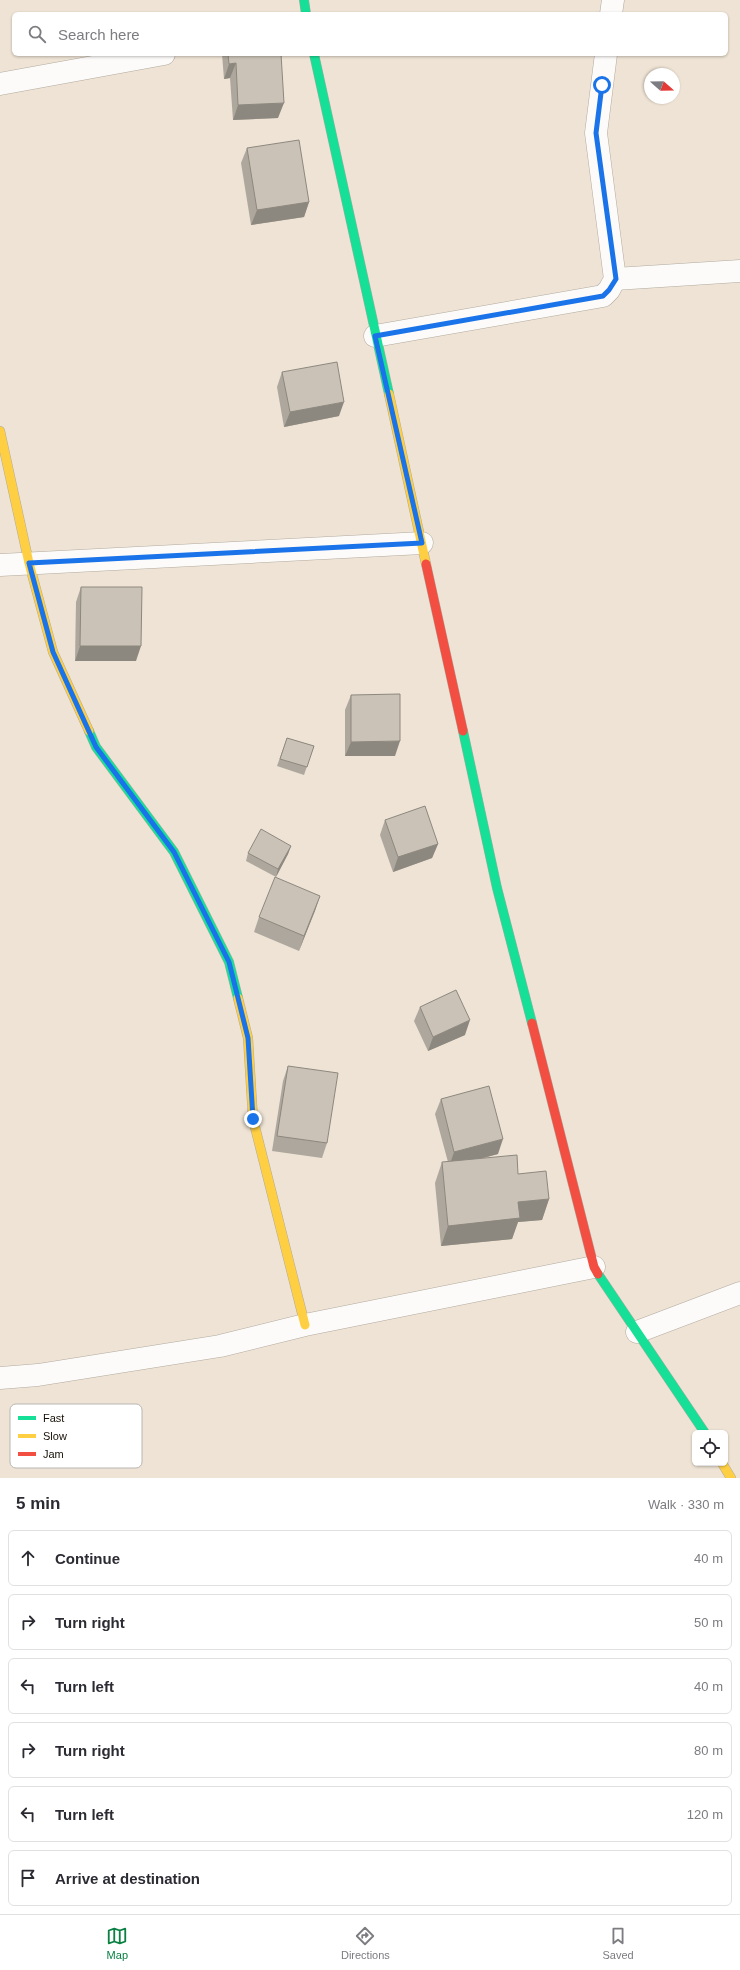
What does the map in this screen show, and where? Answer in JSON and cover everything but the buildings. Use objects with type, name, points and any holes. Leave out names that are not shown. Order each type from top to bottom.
[{"type":"main road","points":[[304,0],[306,12]]},
{"type":"main road","points":[[314,56],[497,888],[594,1267],[703,1430]]},
{"type":"main road","points":[[0,431],[29,563],[53,652],[96,747],[174,852],[229,962],[248,1038],[253,1119],[305,1325]]},
{"type":"main road","points":[[724,1466],[730,1478]]},
{"type":"street","points":[[611,12],[613,0]]},
{"type":"street","points":[[0,84],[153,56]]},
{"type":"street","points":[[375,336],[603,296],[609,290],[616,279],[596,133],[606,56]]},
{"type":"street","points":[[616,279],[740,271]]},
{"type":"street","points":[[0,565],[422,543]]},
{"type":"street","points":[[0,1378],[38,1375],[220,1346],[305,1325],[594,1267]]},
{"type":"street","points":[[637,1332],[740,1293]]},
{"type":"traffic: fast","points":[[304,0],[306,12]]},
{"type":"traffic: fast","points":[[314,56],[389,394]]},
{"type":"traffic: fast","points":[[89,731],[96,747],[174,852],[229,962],[238,998]]},
{"type":"traffic: fast","points":[[463,731],[497,888],[532,1023]]},
{"type":"traffic: fast","points":[[598,1274],[703,1430]]},
{"type":"traffic: slow","points":[[389,394],[426,564]]},
{"type":"traffic: slow","points":[[0,431],[29,563],[53,652],[89,731]]},
{"type":"traffic: slow","points":[[238,998],[248,1038],[253,1119],[305,1325]]},
{"type":"traffic: slow","points":[[724,1466],[731,1478]]},
{"type":"traffic: jam","points":[[426,564],[463,731]]},
{"type":"traffic: jam","points":[[532,1023],[594,1267],[598,1274]]},
{"type":"route","points":[[253,1119],[248,1038],[229,962],[174,852],[96,747],[53,652],[29,563],[422,543],[375,336],[603,296],[609,290],[616,279],[612,240],[596,133],[602,85]]}]
